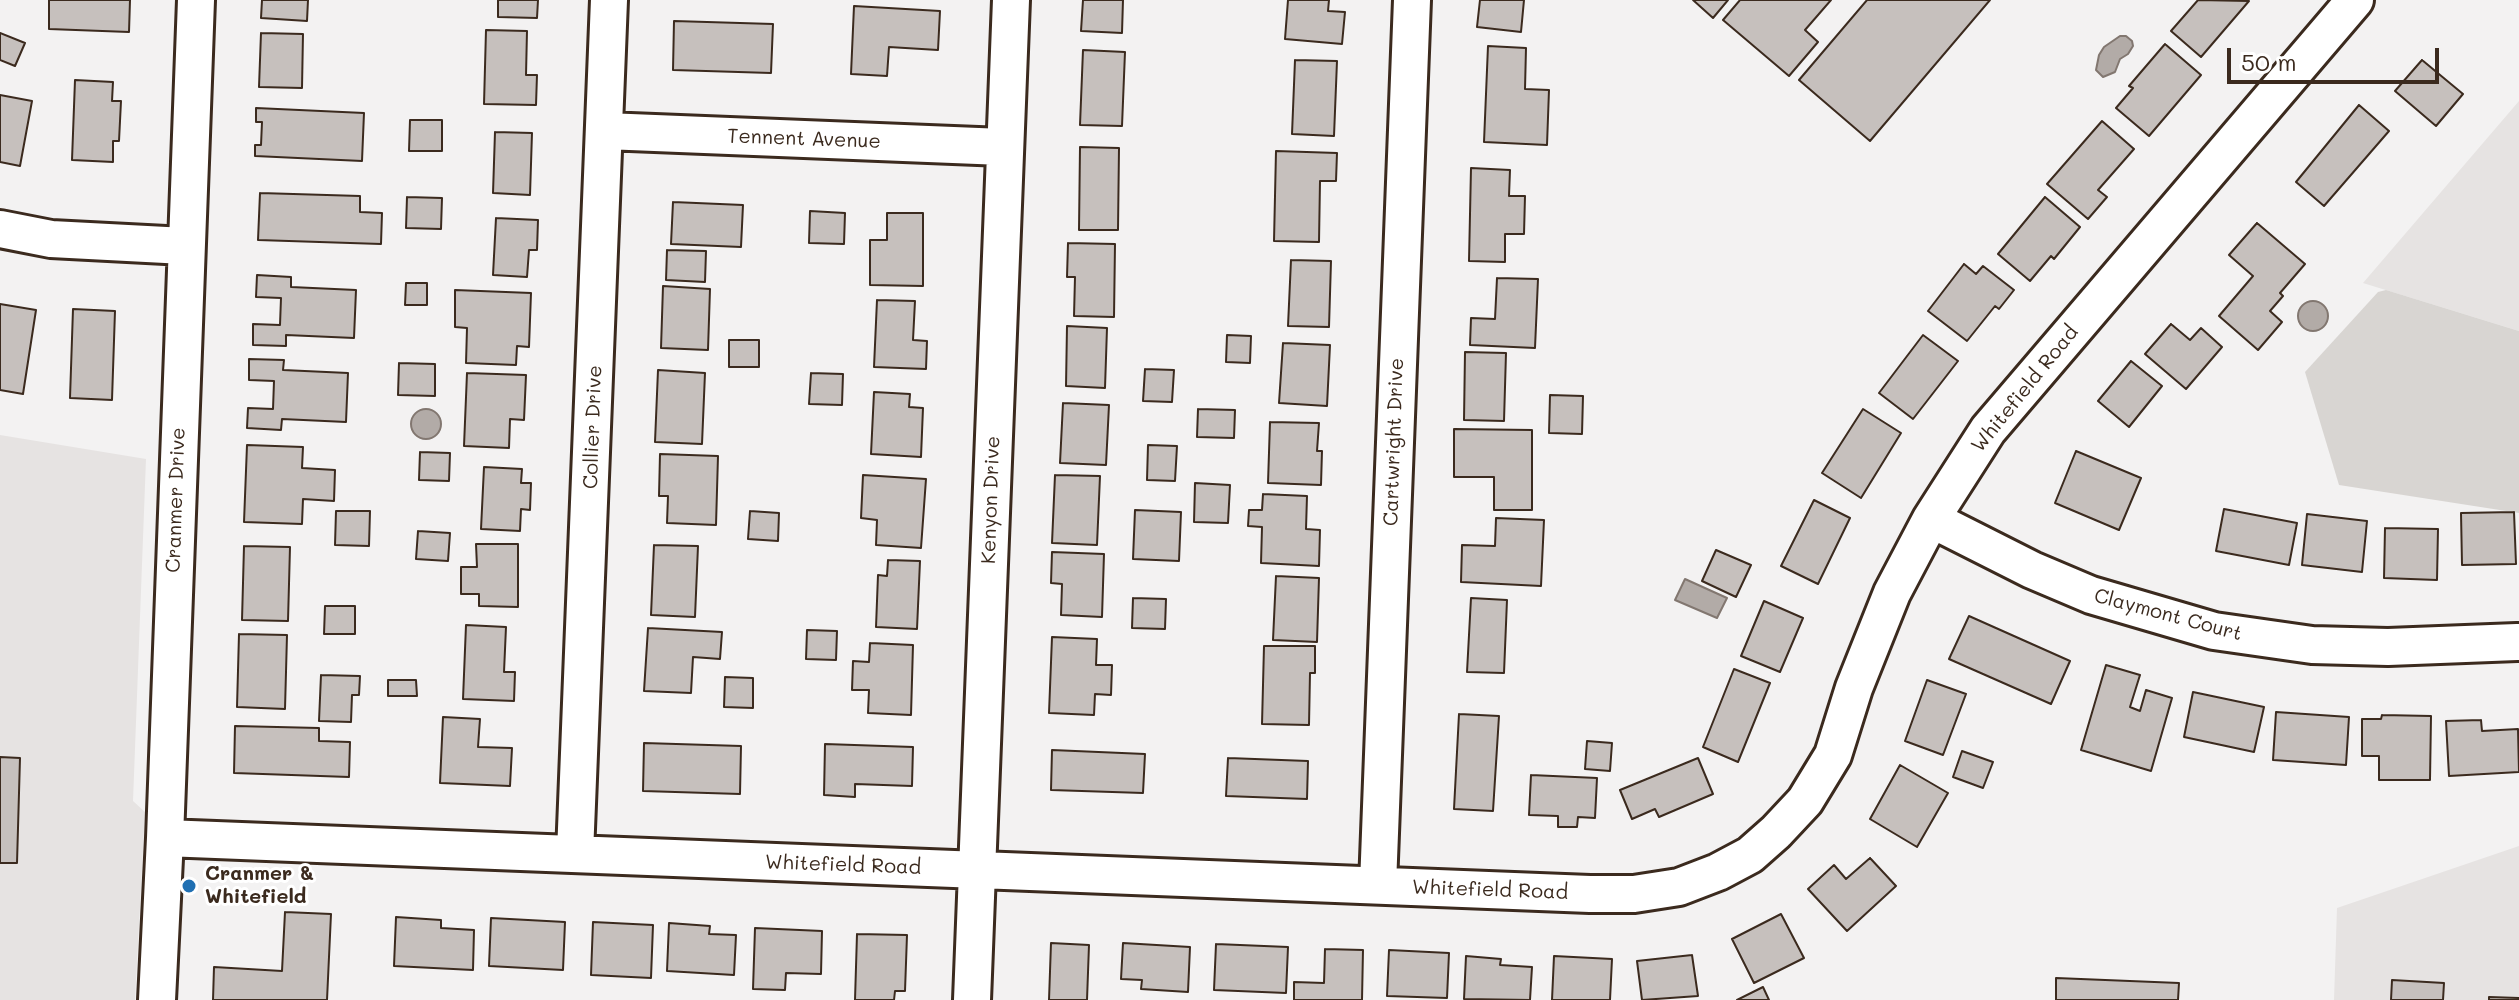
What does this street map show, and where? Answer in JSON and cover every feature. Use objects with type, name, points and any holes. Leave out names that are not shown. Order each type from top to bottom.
[{"type":"street","name":"Cranmer Drive","points":[[157,1000],[196,0]]},
{"type":"street","name":"Collier Drive","points":[[575,854],[609,0]]},
{"type":"street","name":"Kenyon Drive","points":[[972,1000],[1011,0]]},
{"type":"street","name":"Cartwright Drive","points":[[1378,885],[1412,0]]},
{"type":"street","name":"Whitefield Road","points":[[165,838],[1634,894],[1679,887],[1750,855],[1805,801],[1833,755],[1854,688],[1892,593],[1931,519],[1988,430],[2355,0]]},
{"type":"street","name":"Tennent Avenue","points":[[605,131],[1003,147]]},
{"type":"street","points":[[0,229],[51,239],[185,246]]},
{"type":"street","name":"Claymont Court","points":[[1931,519],[2032,570],[2091,595],[2214,631],[2312,645],[2388,647],[2517,642]]},
{"type":"shaded area","points":[[2120,36],[2126,36],[2133,46],[2120,59],[2115,72],[2103,77],[2096,70],[2099,55],[2104,47]]},
{"type":"shaded area","points":[[2519,101],[2519,331],[2363,283]]},
{"type":"shaded area","points":[[2386,290],[2519,331],[2519,513],[2339,485],[2305,372],[2378,292]]},
{"type":"shaded area","points":[[2313,301],[2324,305],[2328,316],[2324,327],[2313,331],[2302,327],[2298,316],[2302,305]]},
{"type":"shaded area","points":[[426,409],[437,413],[441,424],[437,435],[426,439],[415,435],[411,424],[415,413]]},
{"type":"shaded area","points":[[0,435],[146,459],[133,801],[145,812],[135,1000],[0,1000]]},
{"type":"shaded area","points":[[1685,579],[1727,598],[1717,618],[1675,600]]},
{"type":"shaded area","points":[[2519,846],[2519,1000],[2334,1000],[2337,908]]},
{"type":"building","points":[[49,0],[130,0],[129,32],[49,29]]},
{"type":"building","points":[[262,0],[308,0],[307,21],[261,18]]},
{"type":"building","points":[[498,0],[538,0],[537,18],[498,17]]},
{"type":"building","points":[[1083,0],[1123,0],[1122,33],[1081,31]]},
{"type":"building","points":[[1288,0],[1329,0],[1328,11],[1345,12],[1342,44],[1285,39]]},
{"type":"building","points":[[1480,0],[1524,0],[1521,32],[1477,27]]},
{"type":"building","points":[[1693,0],[1728,0],[1713,18]]},
{"type":"building","points":[[1740,0],[1831,0],[1805,30],[1818,42],[1789,76],[1723,20]]},
{"type":"building","points":[[1867,0],[1990,0],[1870,141],[1799,80]]},
{"type":"building","points":[[2198,0],[2249,1],[2201,57],[2171,31]]},
{"type":"building","points":[[854,6],[940,11],[938,50],[889,47],[887,76],[851,74]]},
{"type":"building","points":[[674,21],[773,24],[771,73],[673,70]]},
{"type":"building","points":[[486,30],[527,31],[526,75],[537,75],[536,105],[484,104]]},
{"type":"building","points":[[0,33],[25,43],[15,66],[0,60]]},
{"type":"building","points":[[261,33],[303,34],[302,88],[259,87]]},
{"type":"building","points":[[2165,44],[2201,75],[2149,136],[2116,108],[2133,88],[2129,86]]},
{"type":"building","points":[[1488,46],[1526,48],[1525,89],[1549,90],[1547,145],[1484,142]]},
{"type":"building","points":[[1083,50],[1125,52],[1122,126],[1080,125]]},
{"type":"building","points":[[1295,60],[1337,61],[1334,136],[1292,134]]},
{"type":"building","points":[[2422,60],[2463,94],[2436,126],[2395,91]]},
{"type":"building","points":[[75,80],[113,82],[112,101],[121,101],[119,141],[113,141],[113,162],[72,160]]},
{"type":"building","points":[[0,95],[32,101],[20,166],[0,162]]},
{"type":"building","points":[[2359,105],[2389,131],[2324,206],[2296,182]]},
{"type":"building","points":[[256,108],[364,113],[362,161],[255,156],[255,145],[261,145],[262,122],[256,122]]},
{"type":"building","points":[[410,120],[442,120],[442,151],[409,151]]},
{"type":"building","points":[[2102,121],[2134,149],[2098,190],[2107,197],[2088,219],[2047,184]]},
{"type":"building","points":[[495,132],[532,133],[530,195],[493,193]]},
{"type":"building","points":[[1080,147],[1119,148],[1118,230],[1079,230]]},
{"type":"building","points":[[1276,151],[1337,153],[1336,181],[1320,181],[1319,242],[1274,241]]},
{"type":"building","points":[[1471,168],[1510,170],[1509,196],[1525,196],[1524,234],[1505,234],[1505,262],[1469,261]]},
{"type":"building","points":[[260,193],[360,196],[360,212],[382,213],[381,244],[258,240]]},
{"type":"building","points":[[407,197],[442,198],[441,229],[406,228]]},
{"type":"building","points":[[2045,197],[2080,227],[2054,259],[2051,256],[2030,281],[1998,254]]},
{"type":"building","points":[[673,202],[743,205],[741,247],[671,244]]},
{"type":"building","points":[[810,211],[845,213],[844,244],[809,243]]},
{"type":"building","points":[[887,213],[923,213],[923,286],[870,285],[870,240],[887,240]]},
{"type":"building","points":[[496,218],[538,220],[537,250],[529,250],[527,277],[493,275]]},
{"type":"building","points":[[2257,223],[2305,264],[2280,293],[2283,296],[2270,311],[2282,322],[2258,350],[2219,316],[2253,276],[2229,255]]},
{"type":"building","points":[[1068,243],[1115,244],[1114,317],[1074,316],[1075,277],[1067,277]]},
{"type":"building","points":[[667,250],[706,251],[705,282],[666,280]]},
{"type":"building","points":[[1291,260],[1331,261],[1329,327],[1288,326]]},
{"type":"building","points":[[1964,264],[1976,274],[1983,266],[2014,290],[1999,309],[1995,306],[1967,341],[1928,311]]},
{"type":"building","points":[[257,275],[291,277],[291,287],[356,290],[354,338],[286,335],[286,346],[253,345],[253,324],[280,325],[281,298],[256,297]]},
{"type":"building","points":[[1497,278],[1538,279],[1535,348],[1470,345],[1471,318],[1495,319]]},
{"type":"building","points":[[406,283],[427,283],[427,305],[405,305]]},
{"type":"building","points":[[663,286],[710,289],[708,350],[661,348]]},
{"type":"building","points":[[455,290],[531,293],[529,347],[517,346],[516,365],[466,363],[467,328],[455,327]]},
{"type":"building","points":[[877,300],[915,301],[913,340],[927,341],[926,369],[874,367]]},
{"type":"building","points":[[0,304],[36,310],[23,394],[0,390]]},
{"type":"building","points":[[73,309],[115,311],[112,400],[70,398]]},
{"type":"building","points":[[2171,324],[2190,340],[2201,328],[2222,347],[2186,389],[2145,354]]},
{"type":"building","points":[[1067,326],[1107,328],[1105,388],[1066,386]]},
{"type":"building","points":[[1227,335],[1251,336],[1250,363],[1226,362]]},
{"type":"building","points":[[1923,335],[1958,361],[1913,419],[1879,393]]},
{"type":"building","points":[[729,340],[759,340],[759,367],[729,367]]},
{"type":"building","points":[[1283,343],[1330,345],[1327,406],[1279,403]]},
{"type":"building","points":[[1465,352],[1506,353],[1504,421],[1464,420]]},
{"type":"building","points":[[249,359],[284,360],[283,370],[348,373],[346,422],[282,419],[281,430],[247,428],[248,408],[273,409],[274,381],[249,380]]},
{"type":"building","points":[[2131,361],[2162,386],[2129,427],[2098,401]]},
{"type":"building","points":[[399,363],[435,364],[435,396],[398,395]]},
{"type":"building","points":[[1145,369],[1174,370],[1172,402],[1143,401]]},
{"type":"building","points":[[658,370],[705,373],[702,444],[655,442]]},
{"type":"building","points":[[467,373],[526,375],[524,420],[510,419],[509,448],[464,446]]},
{"type":"building","points":[[811,373],[843,374],[842,405],[809,404]]},
{"type":"building","points":[[874,392],[910,394],[909,407],[923,408],[921,457],[871,454]]},
{"type":"building","points":[[1550,395],[1583,396],[1582,434],[1549,433]]},
{"type":"building","points":[[1063,403],[1109,405],[1106,465],[1060,463]]},
{"type":"building","points":[[1198,409],[1235,410],[1234,438],[1197,437]]},
{"type":"building","points":[[1863,409],[1901,433],[1861,498],[1822,473]]},
{"type":"building","points":[[1270,422],[1319,423],[1317,451],[1322,451],[1321,485],[1268,483]]},
{"type":"building","points":[[1454,429],[1532,430],[1532,510],[1494,510],[1494,477],[1454,477]]},
{"type":"building","points":[[247,445],[303,447],[302,468],[335,470],[334,501],[303,499],[302,524],[244,522]]},
{"type":"building","points":[[1148,445],[1177,446],[1175,481],[1147,480]]},
{"type":"building","points":[[2076,451],[2141,478],[2119,530],[2055,503]]},
{"type":"building","points":[[420,452],[450,453],[449,481],[419,480]]},
{"type":"building","points":[[660,454],[718,456],[716,525],[667,523],[668,496],[659,496]]},
{"type":"building","points":[[484,467],[522,469],[521,483],[531,483],[530,510],[521,509],[520,531],[481,529]]},
{"type":"building","points":[[863,475],[926,479],[921,548],[876,545],[877,520],[861,518]]},
{"type":"building","points":[[1055,475],[1100,476],[1097,545],[1052,543]]},
{"type":"building","points":[[1195,483],[1230,485],[1228,523],[1194,522]]},
{"type":"building","points":[[1263,494],[1307,496],[1306,529],[1320,530],[1319,566],[1261,563],[1262,527],[1248,526],[1249,510],[1262,510]]},
{"type":"building","points":[[1814,500],[1850,518],[1818,584],[1781,566]]},
{"type":"building","points":[[2224,509],[2297,523],[2289,565],[2216,551]]},
{"type":"building","points":[[1135,510],[1181,512],[1179,561],[1133,559]]},
{"type":"building","points":[[336,511],[370,511],[369,546],[335,545]]},
{"type":"building","points":[[750,511],[779,513],[778,541],[748,539]]},
{"type":"building","points":[[2514,512],[2516,564],[2462,565],[2461,513]]},
{"type":"building","points":[[2307,514],[2367,521],[2362,572],[2302,565]]},
{"type":"building","points":[[1496,518],[1544,520],[1541,586],[1461,582],[1462,545],[1495,546]]},
{"type":"building","points":[[2385,528],[2438,529],[2437,580],[2384,578]]},
{"type":"building","points":[[418,531],[450,533],[448,561],[416,559]]},
{"type":"building","points":[[476,544],[518,544],[518,607],[479,606],[479,594],[461,594],[461,567],[477,567]]},
{"type":"building","points":[[654,545],[698,546],[695,617],[651,615]]},
{"type":"building","points":[[244,546],[290,547],[288,621],[242,620]]},
{"type":"building","points":[[1716,550],[1751,565],[1736,597],[1702,581]]},
{"type":"building","points":[[1052,552],[1104,554],[1102,617],[1061,615],[1062,584],[1051,583]]},
{"type":"building","points":[[888,560],[920,561],[917,629],[876,627],[878,575],[887,576]]},
{"type":"building","points":[[1276,576],[1319,578],[1317,642],[1273,640]]},
{"type":"building","points":[[1133,598],[1166,599],[1165,629],[1132,628]]},
{"type":"building","points":[[1471,598],[1507,600],[1504,673],[1467,672]]},
{"type":"building","points":[[1764,601],[1803,618],[1780,672],[1741,656]]},
{"type":"building","points":[[325,606],[355,606],[355,634],[324,634]]},
{"type":"building","points":[[1969,616],[2070,661],[2051,704],[1949,659]]},
{"type":"building","points":[[466,625],[506,627],[504,672],[515,672],[514,701],[463,699]]},
{"type":"building","points":[[648,628],[722,632],[720,659],[693,657],[691,693],[644,691]]},
{"type":"building","points":[[807,630],[837,631],[836,660],[806,659]]},
{"type":"building","points":[[239,634],[287,635],[285,709],[237,707]]},
{"type":"building","points":[[1052,637],[1097,639],[1096,665],[1112,665],[1111,695],[1095,694],[1094,715],[1049,713]]},
{"type":"building","points":[[870,643],[913,645],[911,715],[868,713],[869,690],[852,690],[853,661],[869,662]]},
{"type":"building","points":[[1264,646],[1315,646],[1315,673],[1310,673],[1309,725],[1262,724]]},
{"type":"building","points":[[2106,665],[2140,675],[2130,707],[2140,711],[2146,690],[2172,698],[2151,771],[2081,750]]},
{"type":"building","points":[[1734,669],[1770,683],[1738,762],[1703,747]]},
{"type":"building","points":[[321,675],[360,676],[359,695],[352,695],[351,722],[319,721]]},
{"type":"building","points":[[725,677],[753,678],[753,708],[724,707]]},
{"type":"building","points":[[388,680],[416,680],[417,696],[388,696]]},
{"type":"building","points":[[1927,680],[1966,694],[1943,755],[1905,741]]},
{"type":"building","points":[[2193,692],[2264,707],[2254,752],[2184,737]]},
{"type":"building","points":[[2276,712],[2349,717],[2346,765],[2273,760]]},
{"type":"building","points":[[1459,714],[1499,716],[1493,811],[1454,809]]},
{"type":"building","points":[[2382,715],[2431,716],[2430,780],[2379,780],[2379,756],[2362,756],[2362,719],[2381,719]]},
{"type":"building","points":[[443,717],[480,719],[478,747],[512,748],[510,786],[440,783]]},
{"type":"building","points":[[2481,720],[2482,731],[2518,729],[2519,772],[2449,776],[2446,721]]},
{"type":"building","points":[[235,726],[319,728],[319,741],[350,742],[349,777],[234,773]]},
{"type":"building","points":[[1587,741],[1612,743],[1610,771],[1585,769]]},
{"type":"building","points":[[644,743],[741,746],[740,794],[643,791]]},
{"type":"building","points":[[825,744],[913,747],[912,786],[855,784],[855,797],[824,795]]},
{"type":"building","points":[[1052,750],[1145,754],[1143,793],[1051,790]]},
{"type":"building","points":[[1962,751],[1993,762],[1983,788],[1953,777]]},
{"type":"building","points":[[0,757],[20,758],[17,863],[0,863]]},
{"type":"building","points":[[1228,758],[1308,761],[1307,799],[1226,796]]},
{"type":"building","points":[[1698,758],[1713,794],[1659,817],[1655,809],[1632,819],[1620,790]]},
{"type":"building","points":[[1900,765],[1948,793],[1917,847],[1870,819]]},
{"type":"building","points":[[1531,775],[1597,778],[1595,818],[1578,817],[1577,827],[1558,827],[1558,816],[1529,815]]},
{"type":"building","points":[[1870,858],[1896,886],[1847,931],[1808,889],[1834,865],[1846,879]]},
{"type":"building","points":[[285,912],[331,914],[327,1000],[213,1000],[214,967],[282,971]]},
{"type":"building","points":[[1781,914],[1804,958],[1754,983],[1732,939]]},
{"type":"building","points":[[396,917],[441,920],[441,928],[474,930],[473,970],[394,966]]},
{"type":"building","points":[[491,918],[565,922],[563,970],[489,966]]},
{"type":"building","points":[[593,922],[653,925],[651,978],[591,975]]},
{"type":"building","points":[[669,923],[710,926],[709,934],[736,935],[734,975],[667,971]]},
{"type":"building","points":[[755,928],[822,931],[821,974],[786,973],[785,990],[753,989]]},
{"type":"building","points":[[857,934],[907,935],[905,991],[895,991],[894,1000],[855,1000]]},
{"type":"building","points":[[1051,943],[1089,945],[1087,1000],[1049,1000]]},
{"type":"building","points":[[1123,943],[1190,947],[1188,992],[1141,989],[1142,980],[1121,979]]},
{"type":"building","points":[[1216,944],[1288,947],[1286,993],[1214,990]]},
{"type":"building","points":[[1325,949],[1363,950],[1362,1000],[1294,1000],[1294,982],[1324,983]]},
{"type":"building","points":[[1389,950],[1449,953],[1447,998],[1387,996]]},
{"type":"building","points":[[1692,955],[1698,996],[1642,1000],[1637,961]]},
{"type":"building","points":[[1466,956],[1501,959],[1500,965],[1532,967],[1530,1000],[1464,999]]},
{"type":"building","points":[[1554,956],[1612,959],[1610,1000],[1552,1000]]},
{"type":"building","points":[[2056,978],[2179,983],[2178,1000],[2056,1000]]},
{"type":"building","points":[[2392,980],[2444,983],[2443,1000],[2391,1000]]},
{"type":"building","points":[[1763,987],[1769,1000],[1737,1000]]},
{"type":"building","points":[[2489,997],[2519,998],[2519,1000],[2489,1000]]},
{"type":"place","name":"Cranmer & Whitefield","points":[[189,886]]}]
